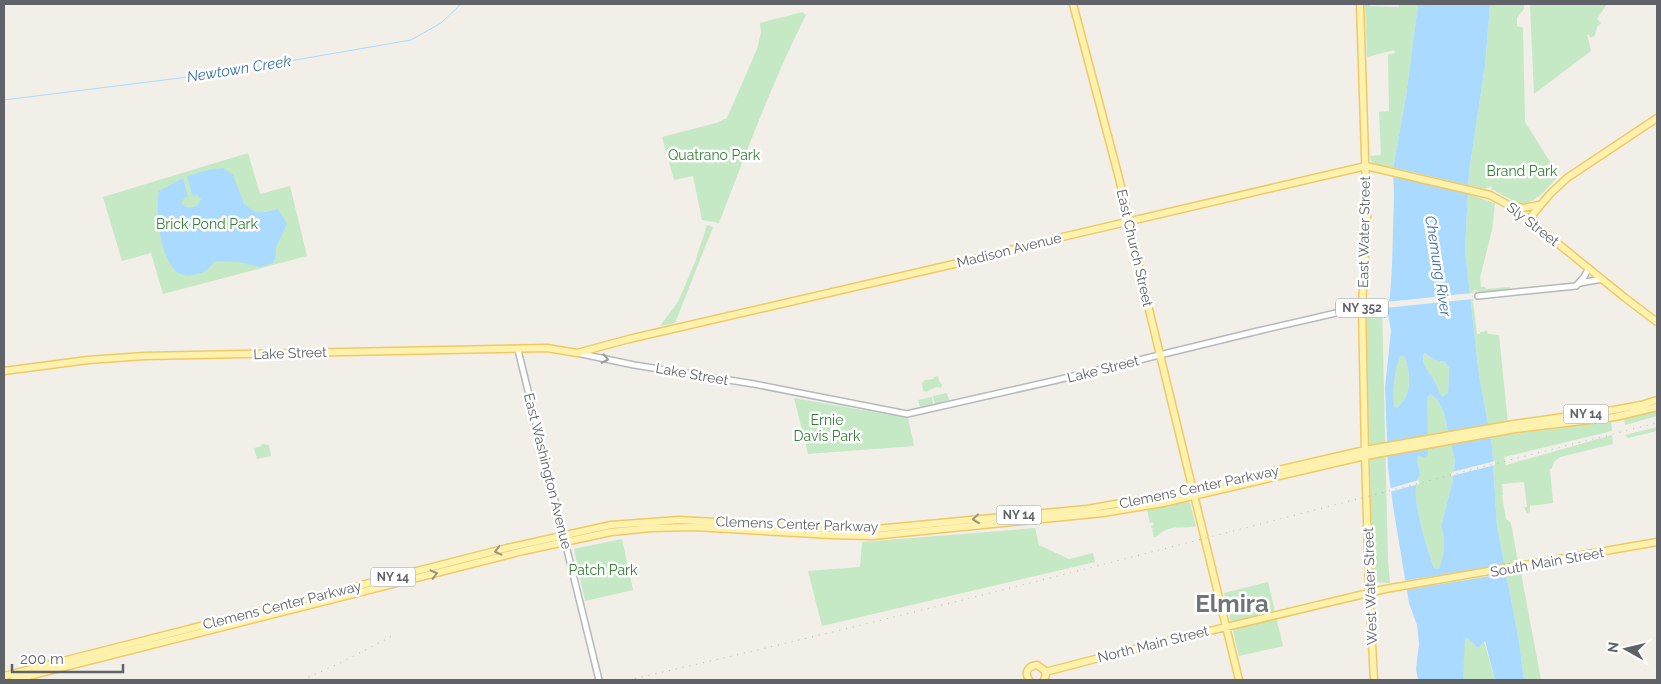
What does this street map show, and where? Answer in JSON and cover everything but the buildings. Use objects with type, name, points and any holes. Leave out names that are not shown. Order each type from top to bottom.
[{"type":"main road","name":"East Church Street","points":[[1073,4],[1119,178],[1239,680]]},
{"type":"main road","name":"East Water Street","points":[[1360,4],[1367,217],[1365,307],[1366,491]]},
{"type":"main road","points":[[1528,220],[1539,205],[1568,178],[1657,118]]},
{"type":"main road","name":"Madison Avenue","points":[[577,353],[629,339],[1366,166],[1442,184]]},
{"type":"main road","name":"Sly Street","points":[[1442,184],[1490,195],[1509,204],[1657,322]]},
{"type":"main road","points":[[1509,204],[1523,208],[1539,205]]},
{"type":"main road","name":"Lake Street","points":[[4,371],[88,360],[144,356],[547,348],[577,353]]},
{"type":"main road","name":"Clemens Center Parkway","points":[[13,680],[439,572],[611,525],[679,520],[842,529],[876,529],[1086,509],[1193,492],[1365,453],[1614,410],[1657,400]]},
{"type":"main road","name":"Clemens Center Parkway","points":[[1515,427],[1616,417],[1657,407]]},
{"type":"main road","name":"West Water Street","points":[[1366,491],[1374,680]]},
{"type":"main road","name":"Clemens Center Parkway","points":[[4,676],[507,548],[564,539]]},
{"type":"main road","name":"South Main Street","points":[[1437,580],[1657,542]]},
{"type":"main road","name":"North Main Street","points":[[1029,680],[1027,672],[1033,666],[1040,666],[1045,672],[1385,589],[1437,580]]},
{"type":"main road","points":[[1044,680],[1045,672]]},
{"type":"street","points":[[1580,283],[1589,268]]},
{"type":"street","points":[[1478,296],[1576,286],[1580,283],[1602,279]]},
{"type":"street","name":"Lake Street","points":[[577,353],[634,365],[754,384],[907,414],[1365,307]]},
{"type":"street","name":"East Washington Avenue","points":[[518,350],[599,680]]},
{"type":"green space","points":[[1365,4],[1370,6],[1399,7],[1400,4],[1418,4],[1406,96],[1393,169],[1372,163],[1370,156],[1381,155],[1379,112],[1389,111],[1388,55],[1395,53],[1394,50],[1367,57]]},
{"type":"green space","name":"Brand Park","points":[[1490,4],[1524,4],[1524,9],[1517,18],[1517,26],[1523,28],[1525,122],[1559,176],[1535,199],[1523,203],[1514,201],[1491,189],[1492,186],[1484,189],[1473,186],[1472,195],[1495,203],[1492,230],[1480,278],[1481,287],[1486,289],[1510,287],[1510,290],[1477,292],[1477,290],[1474,290],[1472,294],[1477,334],[1487,331],[1488,334],[1499,335],[1509,433],[1544,430],[1609,419],[1611,420],[1612,431],[1504,457],[1506,465],[1612,435],[1613,444],[1560,457],[1550,469],[1553,503],[1530,506],[1530,512],[1527,513],[1524,507],[1527,507],[1524,482],[1502,484],[1506,519],[1511,523],[1518,562],[1516,563],[1517,571],[1521,571],[1541,680],[1524,680],[1519,641],[1497,526],[1492,445],[1479,375],[1465,250],[1469,172],[1485,66]]},
{"type":"green space","points":[[1530,4],[1607,4],[1597,19],[1601,23],[1597,27],[1595,35],[1591,38],[1587,35],[1591,51],[1534,94]]},
{"type":"green space","name":"Quatrano Park","points":[[802,12],[806,15],[749,144],[719,223],[702,220],[693,176],[674,180],[662,137],[716,123],[727,118],[757,49],[761,33],[760,23]]},
{"type":"green space","name":"Brick Pond Park","points":[[248,153],[260,194],[290,186],[307,256],[163,294],[151,253],[122,261],[103,197]]},
{"type":"green space","points":[[707,225],[713,227],[675,323],[660,326],[678,302],[695,262]]},
{"type":"green space","points":[[1382,306],[1390,583],[1373,582],[1366,310]]},
{"type":"green space","points":[[1425,353],[1434,360],[1445,362],[1449,368],[1448,394],[1443,398],[1424,364],[1423,355]]},
{"type":"green space","points":[[1399,356],[1405,358],[1409,385],[1402,403],[1397,408],[1394,406],[1394,387]]},
{"type":"green space","points":[[938,376],[942,385],[941,388],[936,387],[926,392],[923,391],[922,383],[925,380]]},
{"type":"green space","points":[[947,393],[949,400],[935,404],[933,396]]},
{"type":"green space","points":[[1431,393],[1438,400],[1444,413],[1455,461],[1452,484],[1441,526],[1444,537],[1444,551],[1439,569],[1434,568],[1427,548],[1417,506],[1416,493],[1420,475],[1417,457],[1420,456],[1427,398]]},
{"type":"green space","points":[[932,397],[933,404],[920,407],[918,400]]},
{"type":"green space","name":"Ernie Davis Park","points":[[794,398],[908,418],[914,446],[808,454]]},
{"type":"green space","points":[[1657,411],[1657,416],[1625,425],[1624,419]]},
{"type":"green space","points":[[1657,427],[1657,431],[1628,438],[1625,435]]},
{"type":"green space","points":[[263,444],[269,445],[271,456],[257,459],[254,448]]},
{"type":"green space","points":[[1190,503],[1196,526],[1168,529],[1154,537],[1152,530],[1155,529],[1151,528],[1151,526],[1154,525],[1153,522],[1150,523],[1147,510]]},
{"type":"green space","points":[[1035,528],[1039,545],[1069,559],[1093,553],[1095,562],[822,626],[808,571],[860,567],[862,542]]},
{"type":"green space","name":"Patch Park","points":[[622,539],[633,590],[585,601],[574,549]]},
{"type":"green space","points":[[1268,582],[1283,646],[1239,656],[1224,593]]},
{"type":"green space","points":[[1464,636],[1478,648],[1484,641],[1495,680],[1463,680]]},
{"type":"water","name":"Chemung River","points":[[1418,4],[1490,4],[1485,66],[1469,172],[1465,250],[1479,375],[1492,445],[1497,526],[1519,641],[1524,680],[1495,680],[1485,641],[1478,648],[1465,637],[1463,680],[1418,680],[1416,669],[1419,644],[1417,625],[1409,603],[1388,468],[1385,388],[1391,331],[1387,308],[1390,296],[1392,266],[1393,169],[1406,96]],"holes":[[[1425,353],[1434,360],[1445,362],[1449,368],[1448,393],[1443,397],[1424,364],[1423,355]],[[1400,356],[1405,358],[1409,385],[1402,403],[1397,408],[1394,406],[1394,394]],[[1431,394],[1438,400],[1444,413],[1455,461],[1452,484],[1441,526],[1444,537],[1444,551],[1439,569],[1434,568],[1427,548],[1417,506],[1416,493],[1420,475],[1417,457],[1423,458],[1428,455],[1427,398]]]},
{"type":"water","points":[[223,168],[233,175],[244,204],[255,212],[267,212],[278,209],[287,224],[277,245],[273,263],[260,267],[239,262],[216,261],[204,272],[192,275],[181,274],[173,268],[166,257],[162,243],[158,214],[159,191],[183,178],[188,197],[185,197],[181,203],[189,208],[197,206],[201,199],[197,195],[193,197],[187,176]]},
{"type":"pier","points":[[1391,167],[1471,186],[1471,194],[1391,176]]},
{"type":"pier","points":[[1472,293],[1472,299],[1385,308],[1386,302]]},
{"type":"pier","points":[[1495,461],[1495,465],[1451,476],[1452,472]]},
{"type":"pier","points":[[1419,480],[1419,484],[1389,492],[1388,489]]},
{"type":"pier","points":[[1507,564],[1509,573],[1404,590],[1403,581]]},
{"type":"waterway","name":"Newtown Creek","points":[[4,100],[220,73],[411,40],[441,23],[461,4]]},
{"type":"railway","points":[[628,680],[1015,587],[1657,423]]},
{"type":"railway","points":[[302,680],[396,634]]},
{"type":"district","name":"Elmira","points":[[1232,603]]}]
